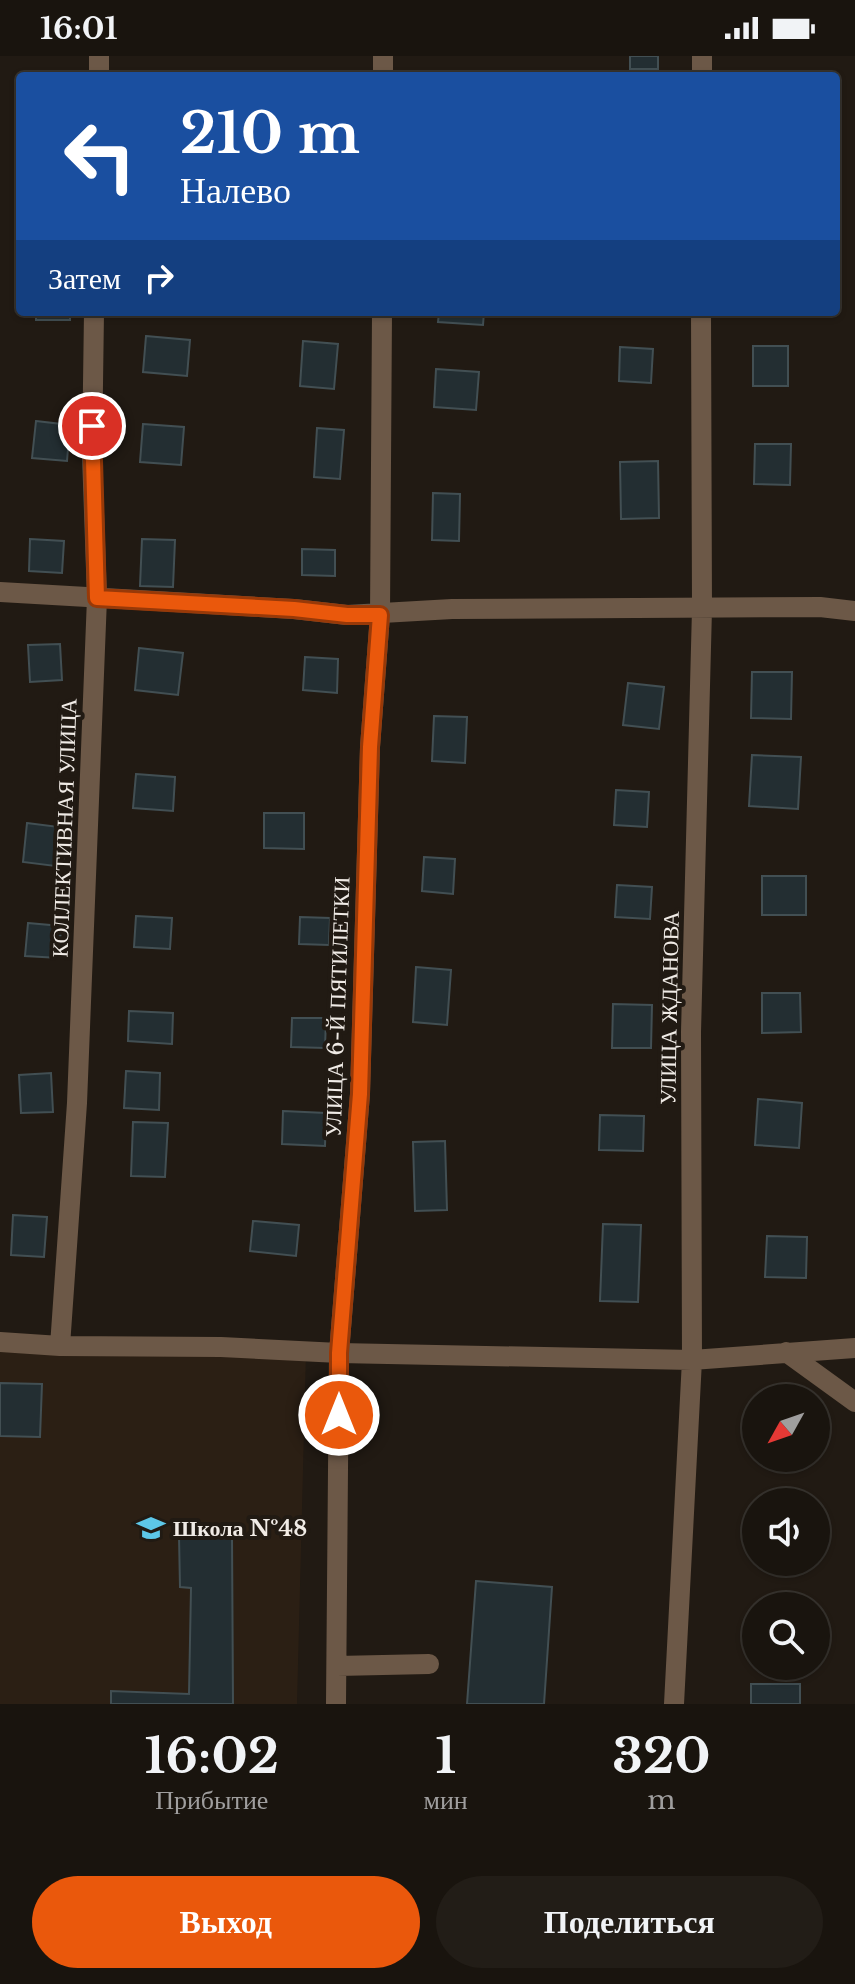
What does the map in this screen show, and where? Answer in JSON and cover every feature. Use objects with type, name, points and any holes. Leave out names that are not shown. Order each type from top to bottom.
[{"type":"street","name":"КОЛЛЕКТИВНАЯ УЛИЦА","points":[[60,1346],[77,1103],[97,598],[92,455],[94,316]]},
{"type":"street","name":"УЛИЦА 6-Й ПЯТИЛЕТКИ","points":[[336,1704],[339,1353],[360,1094],[370,747],[380,615],[382,316]]},
{"type":"street","name":"УЛИЦА ЖДАНОВА","points":[[674,1704],[692,1360],[691,1032],[702,609],[701,316]]},
{"type":"street","points":[[0,592],[294,609],[347,615],[452,609],[820,607],[855,611]]},
{"type":"street","points":[[0,1342],[60,1346],[221,1347],[339,1353],[692,1360],[855,1348]]},
{"type":"street","points":[[786,1352],[855,1402]]},
{"type":"street","points":[[337,1666],[429,1664]]},
{"type":"shaded area","name":"Школа №48","points":[[0,1343],[306,1352],[297,1704],[0,1704]]},
{"type":"building","points":[[630,56],[658,56],[658,69],[630,69]]},
{"type":"building","points":[[36,316],[70,316],[70,320],[36,320]]},
{"type":"building","points":[[439,316],[484,316],[483,325],[438,322]]},
{"type":"building","points":[[146,336],[190,340],[187,376],[143,372]]},
{"type":"building","points":[[303,341],[338,344],[334,389],[300,386]]},
{"type":"building","points":[[753,346],[788,346],[788,386],[753,386]]},
{"type":"building","points":[[620,347],[653,349],[651,383],[619,381]]},
{"type":"building","points":[[436,369],[479,372],[476,410],[434,407]]},
{"type":"building","points":[[36,421],[70,425],[67,461],[32,458]]},
{"type":"building","points":[[143,424],[184,427],[181,465],[140,462]]},
{"type":"building","points":[[317,428],[344,430],[340,479],[314,477]]},
{"type":"building","points":[[755,444],[791,444],[790,485],[754,484]]},
{"type":"building","points":[[658,461],[659,518],[621,519],[620,462]]},
{"type":"building","points":[[433,493],[460,494],[459,541],[432,540]]},
{"type":"building","points":[[30,539],[64,541],[62,573],[29,571]]},
{"type":"building","points":[[142,539],[175,540],[173,587],[140,586]]},
{"type":"building","points":[[302,549],[335,550],[335,576],[302,575]]},
{"type":"building","points":[[60,644],[62,680],[30,682],[28,645]]},
{"type":"building","points":[[139,648],[183,653],[178,695],[135,690]]},
{"type":"building","points":[[305,657],[338,659],[337,693],[303,690]]},
{"type":"building","points":[[752,672],[792,672],[791,719],[751,718]]},
{"type":"building","points":[[628,683],[664,687],[659,729],[623,725]]},
{"type":"building","points":[[434,716],[467,717],[465,763],[432,761]]},
{"type":"building","points":[[752,755],[801,757],[798,809],[749,806]]},
{"type":"building","points":[[136,774],[175,777],[173,811],[133,808]]},
{"type":"building","points":[[616,790],[649,792],[647,827],[614,825]]},
{"type":"building","points":[[264,813],[304,813],[304,849],[264,848]]},
{"type":"building","points":[[27,823],[67,828],[63,867],[23,862]]},
{"type":"building","points":[[424,857],[455,859],[453,894],[422,891]]},
{"type":"building","points":[[762,876],[806,876],[806,915],[762,915]]},
{"type":"building","points":[[617,885],[652,887],[650,919],[615,917]]},
{"type":"building","points":[[136,916],[172,918],[170,949],[134,947]]},
{"type":"building","points":[[300,917],[330,918],[329,945],[299,944]]},
{"type":"building","points":[[28,923],[61,926],[59,958],[25,956]]},
{"type":"building","points":[[416,967],[451,970],[447,1025],[413,1022]]},
{"type":"building","points":[[762,993],[800,993],[801,1032],[762,1033]]},
{"type":"building","points":[[613,1004],[652,1005],[651,1048],[612,1048]]},
{"type":"building","points":[[129,1011],[173,1013],[172,1044],[128,1041]]},
{"type":"building","points":[[292,1018],[326,1018],[325,1048],[291,1047]]},
{"type":"building","points":[[126,1071],[160,1073],[159,1110],[124,1108]]},
{"type":"building","points":[[51,1073],[53,1112],[21,1113],[19,1075]]},
{"type":"building","points":[[758,1099],[802,1103],[799,1148],[755,1145]]},
{"type":"building","points":[[283,1111],[326,1113],[325,1146],[282,1144]]},
{"type":"building","points":[[600,1115],[644,1116],[643,1151],[599,1150]]},
{"type":"building","points":[[133,1122],[168,1123],[165,1177],[131,1176]]},
{"type":"building","points":[[445,1141],[447,1210],[415,1211],[413,1142]]},
{"type":"building","points":[[13,1215],[47,1217],[44,1257],[11,1255]]},
{"type":"building","points":[[253,1221],[299,1225],[296,1256],[250,1251]]},
{"type":"building","points":[[603,1224],[641,1225],[638,1302],[600,1301]]},
{"type":"building","points":[[767,1236],[807,1237],[806,1278],[765,1277]]},
{"type":"building","points":[[0,1383],[42,1384],[40,1437],[0,1436]]},
{"type":"building","points":[[179,1536],[232,1537],[233,1704],[111,1704],[111,1691],[189,1694],[191,1588],[180,1587]]},
{"type":"building","points":[[476,1581],[552,1587],[544,1704],[467,1704]]},
{"type":"building","points":[[751,1684],[800,1684],[800,1704],[751,1704]]},
{"type":"place","name":"Школа №48","points":[[151,1528]]},
{"type":"route","points":[[92,426],[97,598],[380,615],[370,747],[360,1094],[339,1353],[339,1415]]}]
